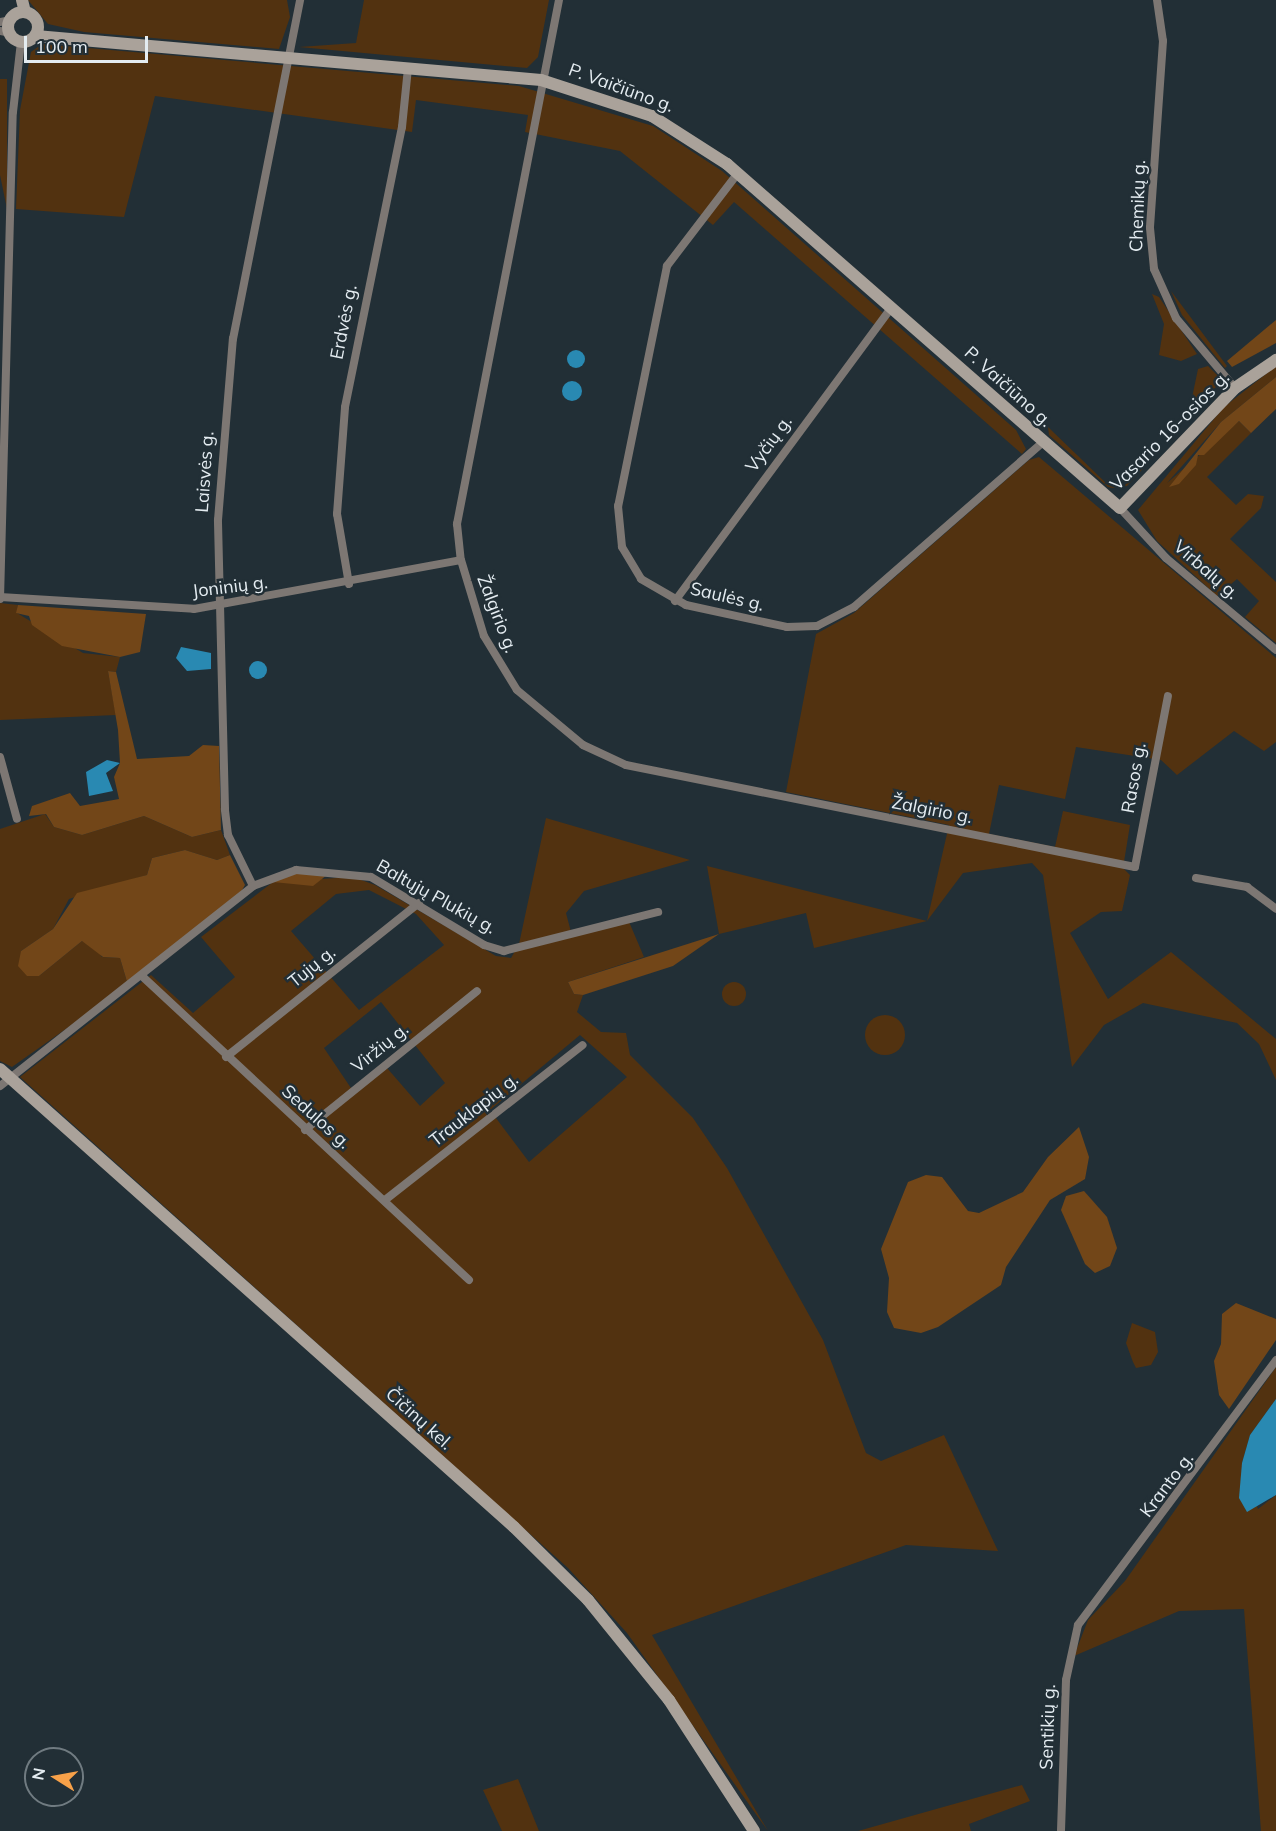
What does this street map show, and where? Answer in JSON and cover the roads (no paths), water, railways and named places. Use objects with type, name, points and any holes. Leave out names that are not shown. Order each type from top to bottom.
[{"type":"main road","points":[[14,14],[37,30],[21,42],[5,32],[14,14],[15,0]]},
{"type":"main road","name":"P. Vaičiūno g.","points":[[37,30],[78,40],[541,80],[669,124],[738,173],[1120,508]]},
{"type":"main road","name":"Vasario 16-osios g.","points":[[1120,508],[1234,388],[1276,360]]},
{"type":"main road","name":"Čičinų kel.","points":[[0,1069],[5,1082],[580,1592],[669,1700],[754,1831]]},
{"type":"street","name":"Laisvės g.","points":[[253,886],[228,835],[225,809],[219,663],[224,606],[218,520],[230,364],[300,0]]},
{"type":"street","points":[[541,80],[559,0]]},
{"type":"street","name":"Chemikų g.","points":[[1157,0],[1163,41],[1150,228],[1154,269],[1176,318],[1234,388]]},
{"type":"street","points":[[0,598],[18,59],[21,42]]},
{"type":"street","name":"Erdvės g.","points":[[349,584],[337,514],[345,407],[402,127],[408,68]]},
{"type":"street","name":"Žalgirio g.","points":[[541,80],[460,497],[460,560],[484,636],[517,690],[583,746],[618,762],[672,777],[1135,867]]},
{"type":"street","name":"Saulės g.","points":[[738,173],[667,266],[618,506],[622,546],[641,579],[675,601],[787,627],[817,626],[854,607],[1043,442]]},
{"type":"street","name":"Vyčių g.","points":[[675,601],[891,308]]},
{"type":"street","name":"Virbalų g.","points":[[1120,508],[1166,558],[1276,650]]},
{"type":"street","name":"Joninių g.","points":[[0,598],[163,609],[224,606],[349,584],[460,560]]},
{"type":"street","name":"Rasos g.","points":[[1135,867],[1168,696]]},
{"type":"street","points":[[0,757],[17,819]]},
{"type":"street","name":"Baltųjų Plukių g.","points":[[5,1082],[143,977],[253,886],[296,870],[356,873],[420,903],[484,945],[504,951],[658,912]]},
{"type":"street","points":[[1196,878],[1247,887],[1276,909]]},
{"type":"street","name":"Tujų g.","points":[[226,1058],[420,903]]},
{"type":"street","name":"Sedulos g.","points":[[143,977],[226,1058],[385,1200],[469,1280]]},
{"type":"street","name":"Viržių g.","points":[[305,1130],[477,991]]},
{"type":"street","name":"Trauklapių g.","points":[[385,1200],[583,1045]]},
{"type":"street","name":"Kranto g.","points":[[1078,1625],[1276,1360]]},
{"type":"street","name":"Sentikių g.","points":[[1061,1831],[1066,1680],[1078,1625]]},
{"type":"water","points":[[576,350],[582,353],[585,359],[582,365],[576,368],[570,365],[567,359],[570,353]]},
{"type":"water","points":[[568,381],[576,381],[582,387],[582,395],[576,401],[568,401],[562,395],[562,387]]},
{"type":"water","points":[[181,647],[211,653],[211,669],[187,671],[176,658]]},
{"type":"water","points":[[254,661],[262,661],[267,666],[265,677],[254,679],[249,674],[249,666]]},
{"type":"water","points":[[107,760],[120,763],[106,773],[113,791],[89,796],[86,772]]},
{"type":"water","points":[[1276,1399],[1276,1495],[1247,1512],[1239,1498],[1242,1463],[1250,1435]]}]
